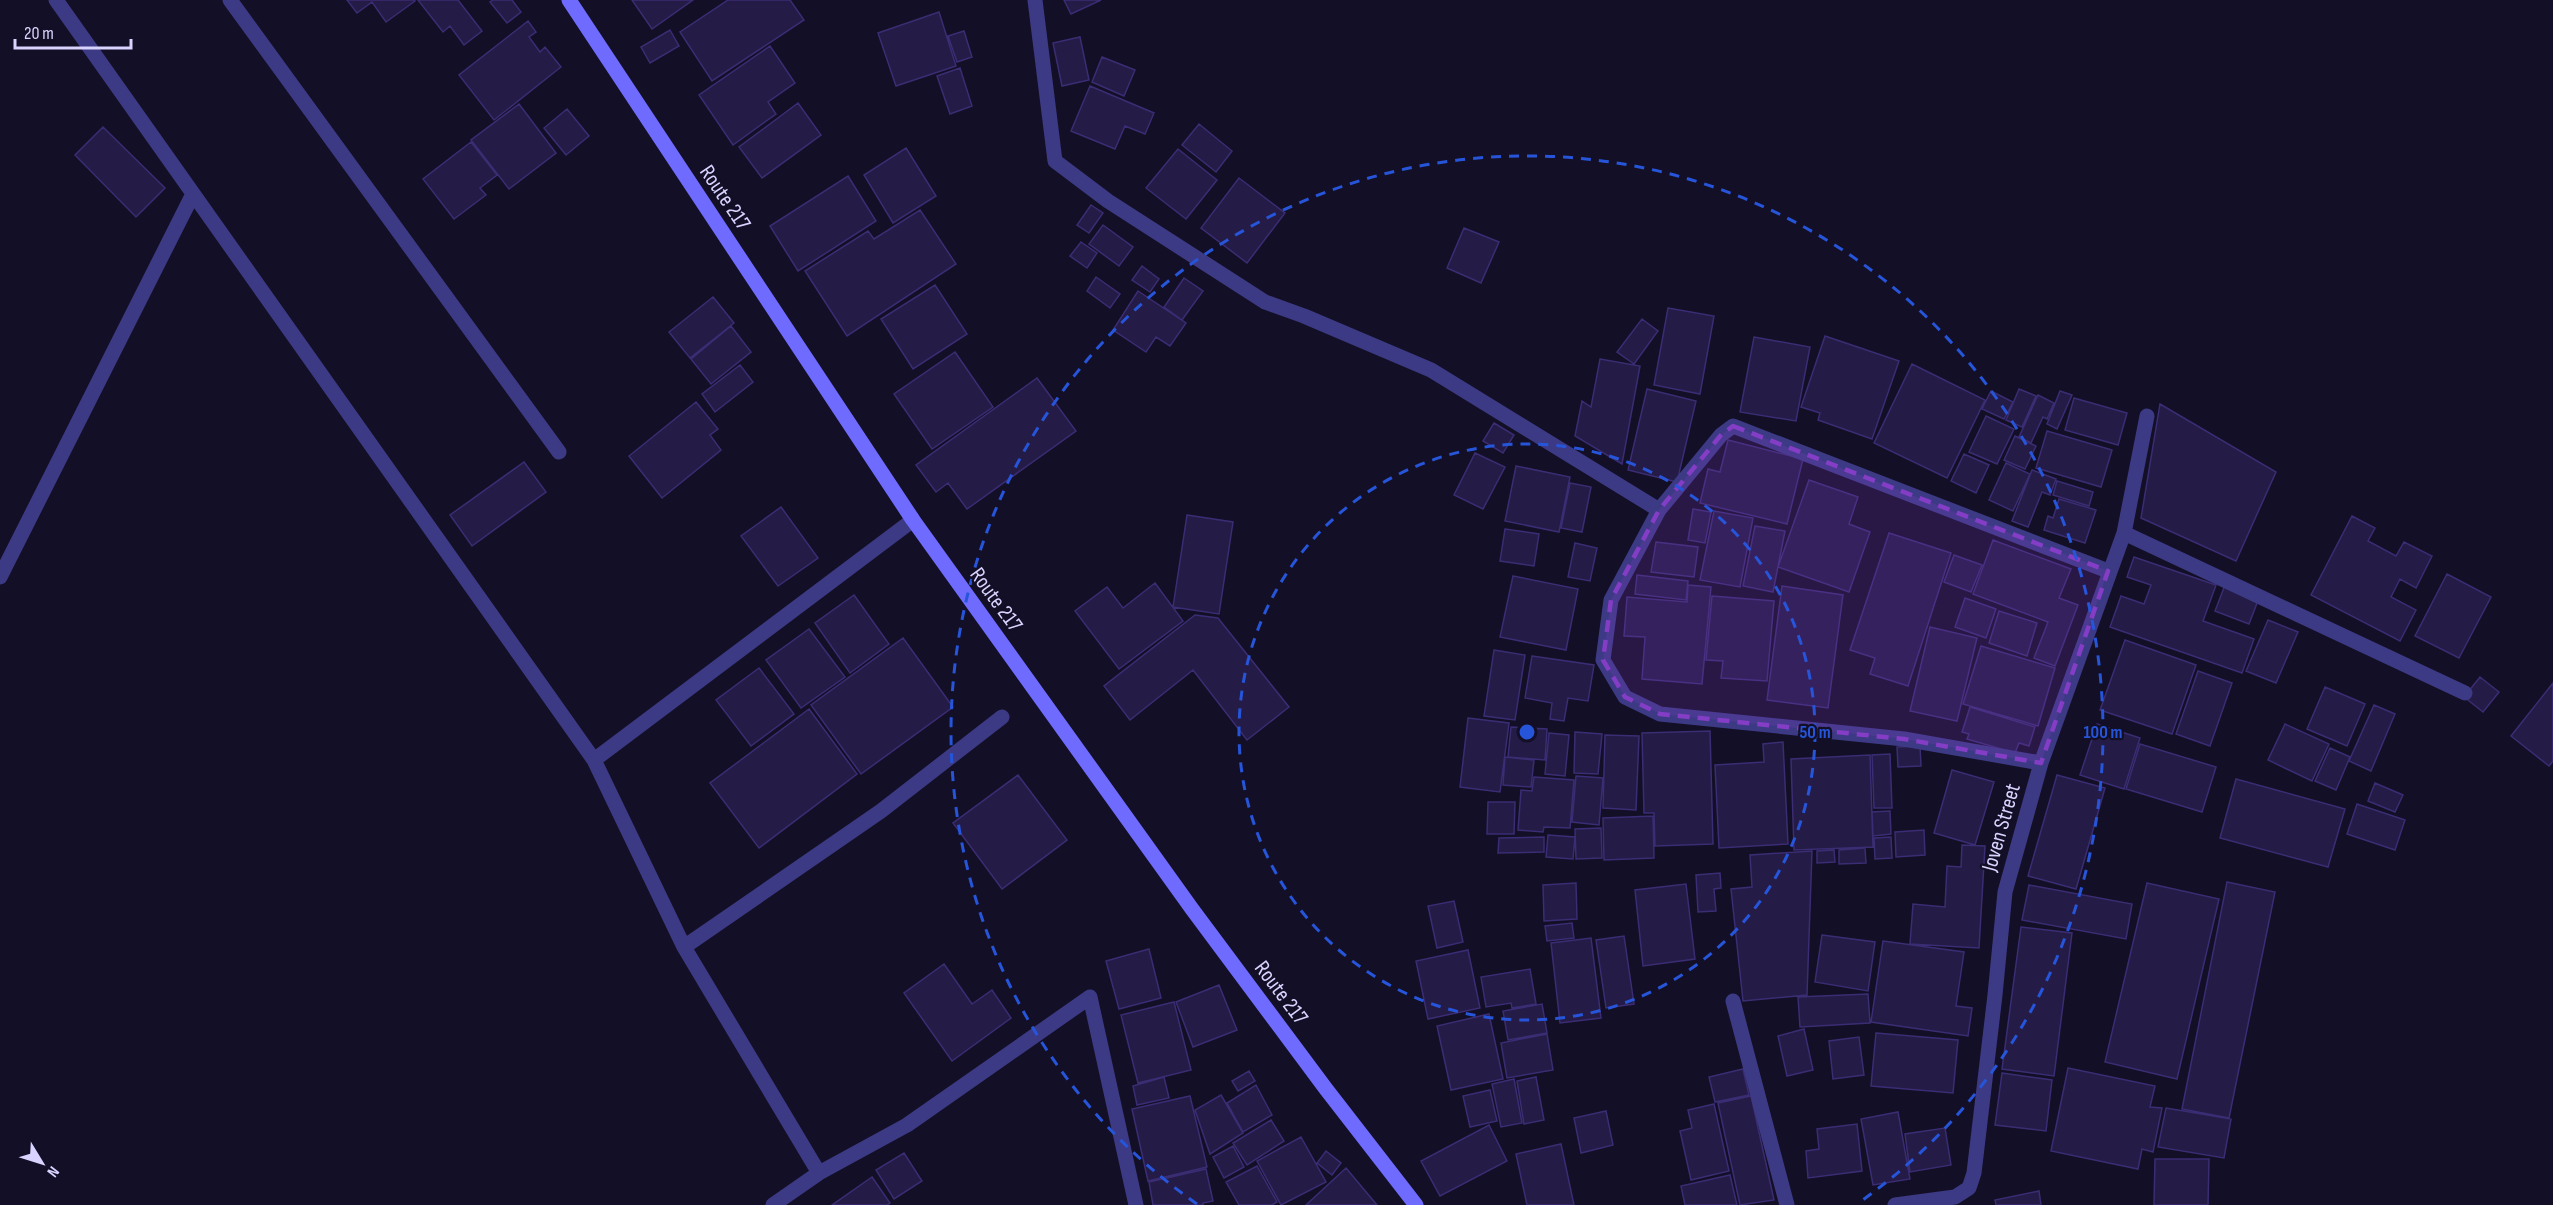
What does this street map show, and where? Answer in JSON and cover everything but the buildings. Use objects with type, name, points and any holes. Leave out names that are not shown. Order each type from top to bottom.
[{"type":"main road","name":"Route 217","points":[[568,0],[913,520],[1192,909],[1416,1205]]},
{"type":"street","points":[[56,0],[594,760],[684,947],[819,1173]]},
{"type":"street","points":[[230,0],[559,452]]},
{"type":"street","points":[[1035,0],[1055,161],[1108,201],[1265,302],[1304,316],[1431,370],[1659,510]]},
{"type":"street","points":[[0,577],[194,194]]},
{"type":"street","name":"Joven Street","points":[[1895,1205],[1954,1197],[1970,1188],[1974,1173],[2005,892],[2041,763],[2108,571],[2124,533],[2147,417]]},
{"type":"street","points":[[2041,763],[1904,739],[1660,714],[1625,697],[1603,660],[1611,600],[1659,510],[1721,435],[1733,426],[2108,571]]},
{"type":"street","points":[[594,760],[913,520]]},
{"type":"street","points":[[2124,533],[2465,693]]},
{"type":"street","points":[[684,947],[881,811],[1002,717]]},
{"type":"street","points":[[773,1205],[819,1173],[907,1125],[1090,997],[1136,1205]]},
{"type":"street","points":[[1733,1001],[1787,1205]]},
{"type":"highlighted area","points":[[1733,426],[2108,571],[2041,763],[1904,739],[1660,714],[1625,697],[1603,660],[1611,600],[1659,510],[1721,435]]}]
